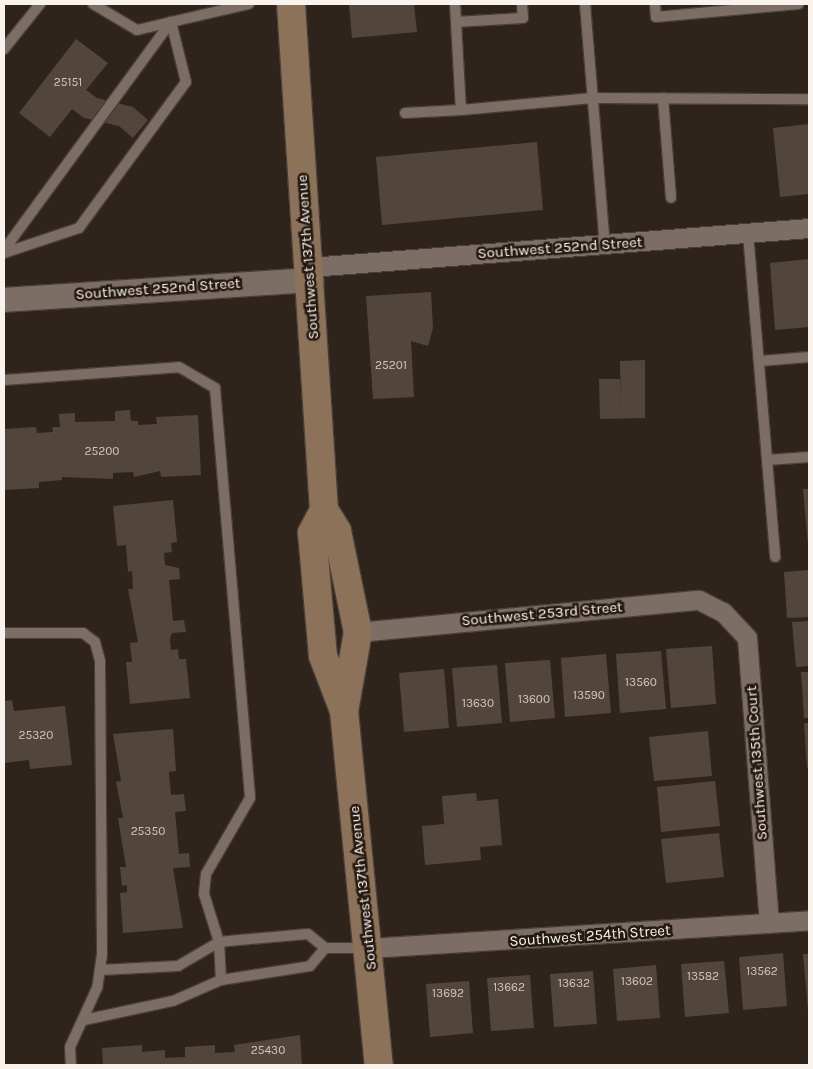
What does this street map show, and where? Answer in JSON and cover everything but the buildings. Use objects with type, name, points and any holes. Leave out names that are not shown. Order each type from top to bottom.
[{"type":"main road","name":"Southwest 137th Avenue","points":[[292,4],[311,273],[324,510],[337,531],[358,632],[344,711]]},
{"type":"main road","name":"Southwest 137th Avenue","points":[[324,510],[312,534],[323,656],[344,711],[370,948],[379,1065]]},
{"type":"street","name":"Southwest 252nd Street","points":[[4,300],[809,228]]},
{"type":"street","name":"Southwest 253rd Street","points":[[358,632],[699,600],[723,612]]},
{"type":"street","name":"Southwest 135th Court","points":[[723,612],[747,638],[769,923]]},
{"type":"street","name":"Southwest 254th Street","points":[[370,948],[809,920]]},
{"type":"lane","points":[[4,49],[40,4]]},
{"type":"lane","points":[[93,4],[137,30],[249,4]]},
{"type":"lane","points":[[454,4],[461,110]]},
{"type":"lane","points":[[456,22],[522,18],[522,4]]},
{"type":"lane","points":[[585,4],[605,245]]},
{"type":"lane","points":[[655,4],[656,17],[798,4]]},
{"type":"lane","points":[[4,251],[79,228],[186,82],[171,22]]},
{"type":"lane","points":[[4,251],[171,22]]},
{"type":"lane","points":[[405,113],[592,98],[809,99]]},
{"type":"lane","points":[[663,98],[671,198]]},
{"type":"lane","points":[[748,233],[775,557]]},
{"type":"lane","points":[[760,361],[809,357]]},
{"type":"lane","points":[[4,380],[179,367],[215,388],[250,798],[206,874],[204,894],[219,942],[221,980]]},
{"type":"lane","points":[[767,460],[809,457]]},
{"type":"lane","points":[[4,633],[83,633],[95,642],[100,661],[100,970],[84,1020],[70,1047],[71,1065]]},
{"type":"lane","points":[[100,970],[178,966],[219,942],[308,934],[325,948],[370,948]]},
{"type":"lane","points":[[84,1020],[173,1001],[221,980],[310,966],[325,948]]}]
